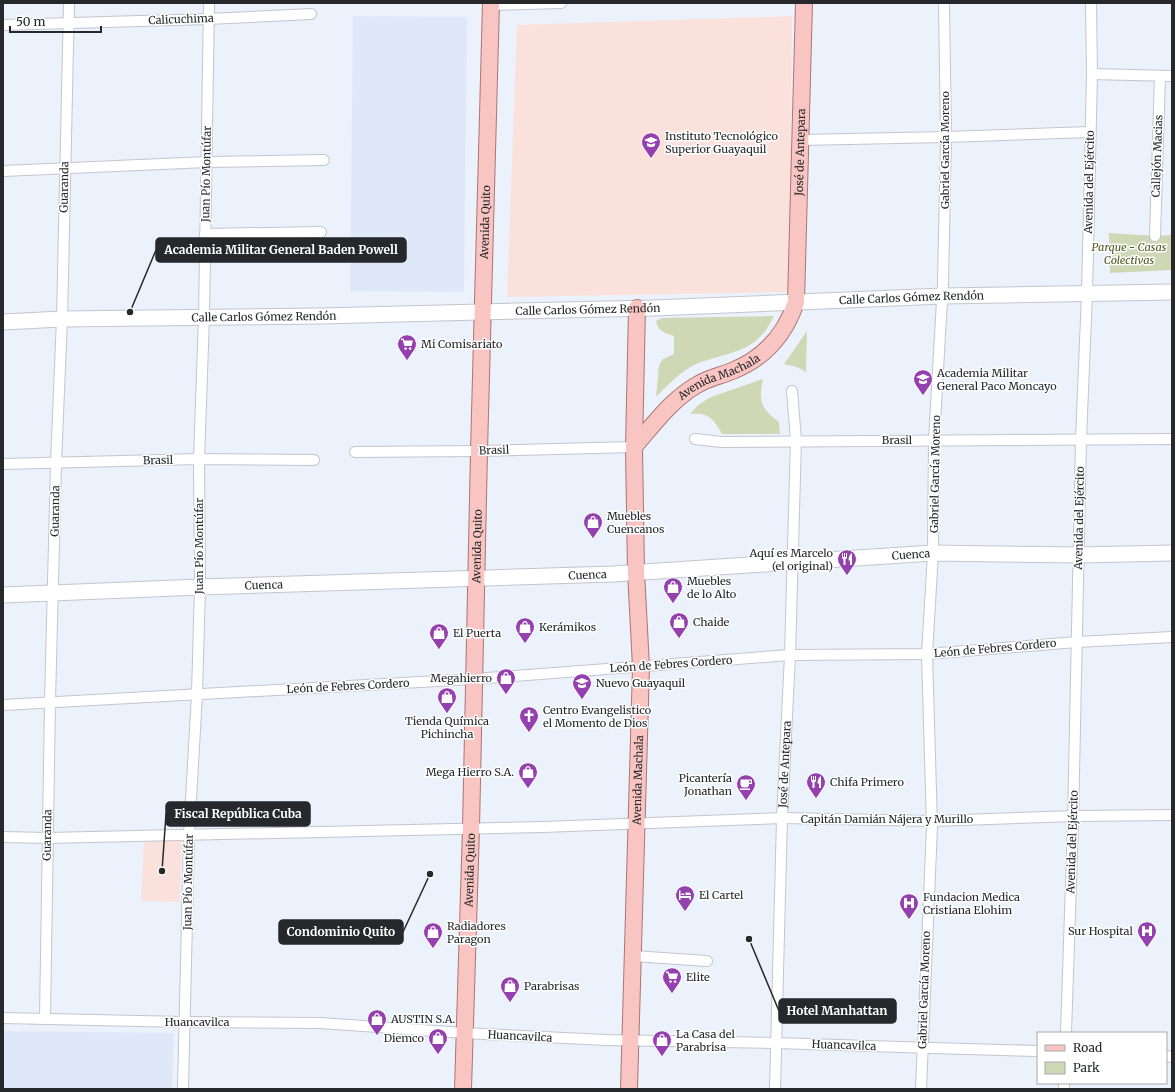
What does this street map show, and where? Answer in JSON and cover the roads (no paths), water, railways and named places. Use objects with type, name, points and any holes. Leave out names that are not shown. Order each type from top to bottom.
[{"type":"main road","name":"José de Antepara","points":[[796,302],[804,3]]},
{"type":"main road","name":"Avenida Quito","points":[[463,1089],[471,828],[482,312],[491,4]]},
{"type":"main road","name":"Calle Carlos Gómez Rendón","points":[[3,322],[62,319],[321,316],[482,312],[637,308],[943,296],[1172,292]]},
{"type":"main road","name":"Avenida Machala","points":[[634,447],[680,396],[698,384],[732,371],[752,361],[767,349],[779,336],[790,319],[796,302]]},
{"type":"main road","name":"Avenida Machala","points":[[629,1089],[641,667],[636,572],[634,447],[637,308]]},
{"type":"main road","name":"Cuenca","points":[[3,595],[636,572],[933,553],[1079,555],[1172,553]]},
{"type":"street","name":"Guaranda","points":[[45,1019],[50,702],[56,463],[62,319],[64,168],[69,3]]},
{"type":"street","name":"Juan Pío Montúfar","points":[[183,1089],[189,835],[197,694],[200,587],[199,459],[204,317],[209,3]]},
{"type":"street","points":[[491,4],[561,3]]},
{"type":"street","name":"Gabriel García Moreno","points":[[921,1089],[932,821],[927,654],[933,553],[934,440],[943,296],[946,137],[944,3]]},
{"type":"street","name":"Avenida del Ejército","points":[[1066,1032],[1074,816],[1081,439],[1087,294],[1092,74],[1091,3]]},
{"type":"street","name":"Calicuchima","points":[[3,24],[208,19],[312,14]]},
{"type":"street","points":[[1092,74],[1172,76]]},
{"type":"street","name":"Callejón Macias","points":[[1155,236],[1160,76]]},
{"type":"street","points":[[800,140],[1090,132]]},
{"type":"street","points":[[3,171],[207,162],[324,160]]},
{"type":"street","points":[[205,234],[321,232]]},
{"type":"street","name":"José de Antepara","points":[[775,1089],[782,818],[790,655],[796,440],[792,391]]},
{"type":"street","name":"Brasil","points":[[695,439],[722,442],[796,440],[1172,439]]},
{"type":"street","name":"Brasil","points":[[355,452],[479,451],[634,447]]},
{"type":"street","name":"Brasil","points":[[3,464],[199,459],[314,460]]},
{"type":"street","name":"León de Febres Cordero","points":[[3,704],[474,679],[790,655],[927,654],[1077,642],[1172,637]]},
{"type":"street","name":"Capitán Damián Nájera y Murillo","points":[[3,837],[47,838],[636,825],[782,818],[932,821],[1074,816],[1172,815]]},
{"type":"street","points":[[632,956],[707,961]]},
{"type":"street","name":"Huancavilca","points":[[3,1018],[320,1023],[464,1033],[630,1040],[776,1042],[1037,1051]]},
{"type":"place","name":"Instituto Tecnológico Superior Guayaquil","points":[[651,159]]},
{"type":"place","name":"Academia Militar General Baden Powell","points":[[130,312]]},
{"type":"place","name":"Mi Comisariato","points":[[407,361]]},
{"type":"place","name":"Academia Militar General Paco Moncayo","points":[[923,396]]},
{"type":"place","name":"Muebles Cuencanos","points":[[593,539]]},
{"type":"place","name":"Aquí es Marcelo (el original)","points":[[847,576]]},
{"type":"place","name":"Muebles de lo Alto","points":[[673,604]]},
{"type":"place","name":"Chaide","points":[[679,639]]},
{"type":"place","name":"Kerámikos","points":[[525,644]]},
{"type":"place","name":"El Puerta","points":[[439,650]]},
{"type":"place","name":"Megahierro","points":[[506,695]]},
{"type":"place","name":"Nuevo Guayaquil","points":[[582,700]]},
{"type":"place","name":"Tienda Química Pichincha","points":[[447,714]]},
{"type":"place","name":"Centro Evangelistico el Momento de Dios","points":[[529,733]]},
{"type":"place","name":"Mega Hierro S.A.","points":[[528,789]]},
{"type":"place","name":"Chifa Primero","points":[[816,799]]},
{"type":"place","name":"Picantería Jonathan","points":[[746,801]]},
{"type":"place","name":"Fiscal República Cuba","points":[[162,871]]},
{"type":"place","name":"Condominio Quito","points":[[430,874]]},
{"type":"place","name":"El Cartel","points":[[685,912]]},
{"type":"place","name":"Fundacion Medica Cristiana Elohim","points":[[909,920]]},
{"type":"place","name":"Hotel Manhattan","points":[[749,939]]},
{"type":"place","name":"Sur Hospital","points":[[1147,948]]},
{"type":"place","name":"Radiadores Paragon","points":[[433,949]]},
{"type":"place","name":"Elite","points":[[672,994]]},
{"type":"place","name":"Parabrisas","points":[[510,1003]]},
{"type":"place","name":"AUSTIN S.A.","points":[[377,1036]]},
{"type":"place","name":"Diemco","points":[[438,1055]]},
{"type":"place","name":"La Casa del Parabrisa","points":[[662,1057]]},
{"type":"park label","name":"Parque - Casas Colectivas","points":[[1129,253]]}]
